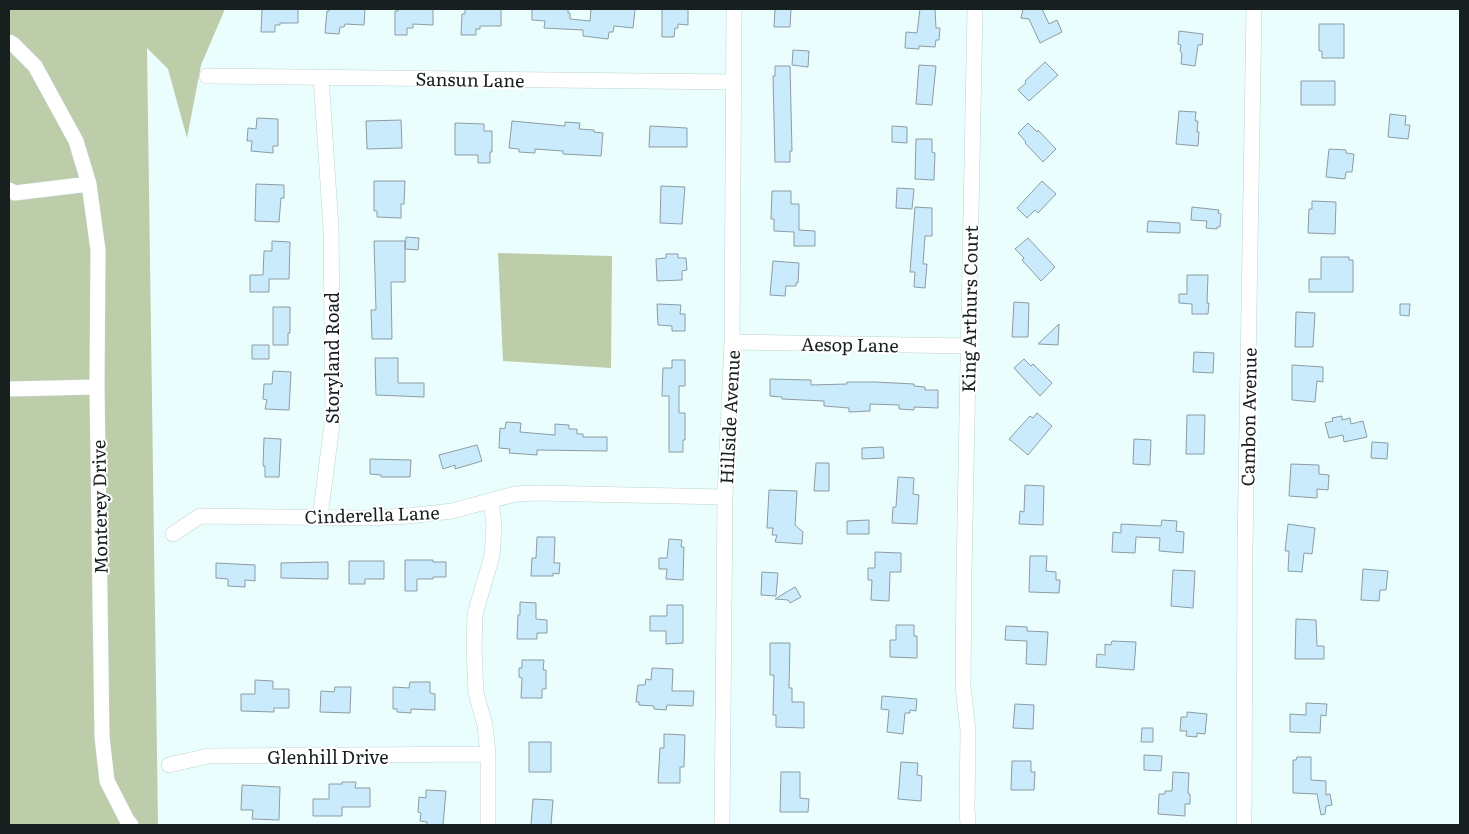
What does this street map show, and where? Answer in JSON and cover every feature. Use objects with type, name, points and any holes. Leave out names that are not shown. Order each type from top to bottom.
[{"type":"street","name":"Hillside Avenue","points":[[722,825],[725,497],[732,342],[734,9]]},
{"type":"street","name":"King Arthurs Court","points":[[968,825],[968,731],[963,687],[975,9]]},
{"type":"street","name":"Cambon Avenue","points":[[1244,825],[1245,547],[1254,9]]},
{"type":"street","name":"Monterey Drive","points":[[9,42],[35,66],[76,141],[89,184],[98,250],[97,386],[102,737],[107,781],[131,825]]},
{"type":"street","name":"Sansun Lane","points":[[206,76],[733,82]]},
{"type":"street","name":"Storyland Road","points":[[320,517],[333,417],[331,228],[321,77]]},
{"type":"street","points":[[9,190],[15,193],[89,184]]},
{"type":"street","name":"Aesop Lane","points":[[732,342],[968,346]]},
{"type":"street","points":[[9,389],[97,386]]},
{"type":"street","name":"Cinderella Lane","points":[[173,534],[200,516],[409,516],[452,511],[515,494],[725,497]]},
{"type":"street","points":[[488,825],[488,754],[485,725],[476,693],[474,650],[475,614],[492,556],[494,525],[491,501]]},
{"type":"street","name":"Glenhill Drive","points":[[169,765],[208,756],[488,754]]},
{"type":"green space","points":[[9,9],[225,9],[201,65],[187,138],[168,69],[147,48],[158,825],[9,825]]},
{"type":"green space","points":[[498,253],[612,256],[611,368],[503,361]]},
{"type":"building","points":[[298,9],[298,23],[280,23],[280,25],[275,25],[275,32],[261,32],[262,10]]},
{"type":"building","points":[[329,9],[365,9],[364,25],[345,24],[344,27],[340,27],[339,34],[325,33],[327,11]]},
{"type":"building","points":[[398,9],[433,9],[433,25],[413,24],[413,28],[407,28],[407,35],[395,35],[395,11],[398,11]]},
{"type":"building","points":[[465,9],[501,9],[501,26],[480,26],[480,29],[476,29],[476,35],[461,35],[462,14],[465,14]]},
{"type":"building","points":[[532,9],[568,9],[570,19],[590,21],[591,9],[635,9],[633,28],[614,26],[613,32],[609,32],[608,39],[583,36],[583,30],[544,28],[545,21],[532,20]]},
{"type":"building","points":[[662,9],[688,9],[688,25],[678,24],[678,28],[675,28],[674,37],[662,37]]},
{"type":"building","points":[[775,9],[791,9],[790,27],[774,27]]},
{"type":"building","points":[[920,9],[935,9],[936,28],[940,28],[939,40],[936,40],[935,47],[919,46],[919,49],[905,48],[906,32],[917,33]]},
{"type":"building","points":[[1023,9],[1042,9],[1049,24],[1057,20],[1062,32],[1040,43],[1029,19],[1021,18]]},
{"type":"building","points":[[1319,24],[1344,24],[1344,58],[1322,58],[1322,51],[1319,51]]},
{"type":"building","points":[[1179,31],[1203,34],[1202,45],[1198,45],[1195,66],[1181,64],[1181,45],[1178,44]]},
{"type":"building","points":[[793,50],[809,51],[808,67],[792,65]]},
{"type":"building","points":[[1045,62],[1058,75],[1029,101],[1018,90]]},
{"type":"building","points":[[919,65],[936,66],[932,105],[916,104]]},
{"type":"building","points":[[775,66],[790,66],[792,151],[790,151],[790,162],[775,162],[773,76],[775,76]]},
{"type":"building","points":[[1301,81],[1335,81],[1335,105],[1301,105]]},
{"type":"building","points":[[1179,111],[1196,112],[1195,121],[1198,121],[1197,132],[1199,132],[1198,146],[1176,144]]},
{"type":"building","points":[[1390,114],[1406,116],[1405,125],[1410,125],[1408,139],[1388,137]]},
{"type":"building","points":[[257,118],[278,119],[278,146],[273,146],[273,153],[251,151],[252,141],[247,141],[248,128],[256,129]]},
{"type":"building","points":[[401,120],[402,148],[367,149],[366,121]]},
{"type":"building","points":[[512,121],[565,126],[565,122],[580,123],[579,129],[603,133],[601,156],[563,154],[563,151],[535,149],[535,153],[519,152],[519,149],[509,148]]},
{"type":"building","points":[[455,123],[484,124],[484,131],[492,131],[490,163],[478,163],[478,155],[455,155]]},
{"type":"building","points":[[1028,123],[1037,132],[1038,130],[1056,149],[1043,162],[1018,133]]},
{"type":"building","points":[[650,126],[687,128],[687,147],[649,147]]},
{"type":"building","points":[[892,126],[907,127],[907,143],[892,142]]},
{"type":"building","points":[[916,139],[932,139],[932,152],[935,153],[934,180],[915,179]]},
{"type":"building","points":[[1329,149],[1346,150],[1346,153],[1354,154],[1352,172],[1346,172],[1345,179],[1326,177]]},
{"type":"building","points":[[374,181],[405,181],[404,204],[401,204],[401,218],[377,217],[377,211],[374,211]]},
{"type":"building","points":[[1042,181],[1056,194],[1038,213],[1035,210],[1027,218],[1017,208]]},
{"type":"building","points":[[256,184],[284,185],[284,198],[281,198],[279,222],[255,221]]},
{"type":"building","points":[[661,186],[685,187],[682,224],[660,223]]},
{"type":"building","points":[[897,188],[914,189],[912,209],[896,208]]},
{"type":"building","points":[[772,191],[791,191],[791,204],[799,204],[799,230],[815,231],[815,246],[794,246],[794,232],[774,231],[774,219],[771,219]]},
{"type":"building","points":[[1312,201],[1336,202],[1335,234],[1308,233],[1309,209],[1312,209]]},
{"type":"building","points":[[915,207],[932,208],[932,236],[925,236],[923,264],[927,264],[925,288],[914,287],[915,272],[910,272]]},
{"type":"building","points":[[1192,207],[1219,210],[1218,213],[1221,214],[1220,227],[1217,227],[1217,229],[1206,228],[1207,221],[1191,220]]},
{"type":"building","points":[[1148,221],[1180,223],[1180,233],[1147,232]]},
{"type":"building","points":[[406,237],[419,238],[418,250],[405,249]]},
{"type":"building","points":[[1028,238],[1055,267],[1041,281],[1022,260],[1024,258],[1015,249]]},
{"type":"building","points":[[272,241],[290,242],[289,279],[269,279],[269,292],[250,292],[250,275],[263,275],[264,251],[272,251]]},
{"type":"building","points":[[374,241],[405,241],[405,282],[391,282],[392,339],[372,339],[371,310],[376,310]]},
{"type":"building","points":[[666,254],[678,254],[678,258],[686,258],[687,270],[682,271],[682,280],[657,281],[656,259],[666,258]]},
{"type":"building","points":[[1321,257],[1349,257],[1349,260],[1353,260],[1353,292],[1309,292],[1309,279],[1321,279]]},
{"type":"building","points":[[773,261],[799,263],[798,283],[796,283],[796,286],[786,286],[785,296],[770,295]]},
{"type":"building","points":[[1187,275],[1208,275],[1208,314],[1192,314],[1192,304],[1179,303],[1179,294],[1187,294]]},
{"type":"building","points":[[1014,302],[1029,303],[1028,337],[1012,337]]},
{"type":"building","points":[[657,304],[681,305],[680,314],[685,314],[685,331],[672,331],[672,326],[658,325]]},
{"type":"building","points":[[1400,304],[1410,304],[1409,316],[1400,315]]},
{"type":"building","points":[[273,307],[290,307],[288,345],[273,345]]},
{"type":"building","points":[[1296,312],[1315,313],[1313,347],[1295,347]]},
{"type":"building","points":[[1059,324],[1058,345],[1038,344]]},
{"type":"building","points":[[252,345],[269,345],[269,359],[252,359]]},
{"type":"building","points":[[1194,352],[1214,353],[1213,373],[1193,372]]},
{"type":"building","points":[[375,358],[398,358],[398,383],[424,383],[424,397],[376,395]]},
{"type":"building","points":[[1024,359],[1031,366],[1033,364],[1052,383],[1040,396],[1014,368]]},
{"type":"building","points":[[672,360],[685,360],[685,386],[679,386],[679,413],[685,413],[683,452],[669,452],[669,396],[662,396],[663,368],[672,368]]},
{"type":"building","points":[[1292,365],[1323,367],[1323,382],[1317,381],[1315,402],[1292,400]]},
{"type":"building","points":[[273,371],[291,372],[289,410],[265,409],[267,400],[263,399],[264,384],[272,384]]},
{"type":"building","points":[[770,379],[811,380],[811,385],[847,384],[847,382],[914,384],[914,386],[925,387],[925,390],[938,390],[938,408],[914,407],[914,410],[899,409],[899,405],[870,404],[870,411],[849,412],[849,408],[824,406],[824,401],[782,399],[782,397],[770,396]]},
{"type":"building","points":[[1037,413],[1052,426],[1028,455],[1009,439],[1030,416],[1033,418]]},
{"type":"building","points":[[1187,415],[1205,415],[1204,454],[1186,454]]},
{"type":"building","points":[[1342,416],[1342,420],[1350,418],[1351,424],[1363,421],[1367,437],[1344,442],[1343,435],[1329,438],[1325,423],[1333,421],[1332,418]]},
{"type":"building","points":[[506,422],[521,423],[520,432],[555,435],[555,424],[569,425],[569,429],[577,429],[577,434],[583,434],[583,437],[607,437],[607,451],[537,450],[537,455],[509,453],[510,449],[499,448],[500,428],[505,429]]},
{"type":"building","points":[[264,438],[281,439],[279,477],[265,477],[265,466],[263,466]]},
{"type":"building","points":[[1134,439],[1151,440],[1150,465],[1133,464]]},
{"type":"building","points":[[1372,442],[1388,443],[1387,459],[1371,458]]},
{"type":"building","points":[[477,445],[482,461],[455,469],[455,465],[443,469],[439,455]]},
{"type":"building","points":[[883,447],[884,458],[862,459],[862,448]]},
{"type":"building","points":[[370,459],[411,460],[410,477],[381,477],[381,475],[370,474]]},
{"type":"building","points":[[816,463],[829,463],[829,491],[814,491]]},
{"type":"building","points":[[1291,464],[1319,465],[1319,474],[1329,475],[1328,490],[1317,489],[1317,498],[1289,496]]},
{"type":"building","points":[[898,477],[914,478],[913,494],[919,495],[917,524],[892,523],[893,507],[896,507]]},
{"type":"building","points":[[1025,485],[1044,486],[1043,525],[1019,524],[1020,511],[1024,512]]},
{"type":"building","points":[[769,490],[797,491],[795,525],[803,532],[802,544],[775,542],[777,535],[772,535],[773,528],[767,528]]},
{"type":"building","points":[[869,520],[869,534],[847,534],[847,521]]},
{"type":"building","points":[[1162,520],[1177,521],[1176,531],[1184,532],[1183,553],[1159,551],[1160,538],[1136,537],[1135,553],[1112,552],[1113,532],[1121,533],[1121,524],[1161,526]]},
{"type":"building","points":[[1288,524],[1315,528],[1312,554],[1304,553],[1302,572],[1288,571],[1289,551],[1285,551]]},
{"type":"building","points":[[537,537],[555,537],[554,563],[560,563],[559,574],[553,573],[553,576],[531,576],[532,558],[536,558]]},
{"type":"building","points":[[669,539],[682,540],[681,547],[684,547],[683,580],[666,579],[667,569],[659,569],[659,558],[667,558]]},
{"type":"building","points":[[875,552],[901,553],[901,572],[890,572],[889,601],[871,600],[872,580],[868,580],[868,568],[875,568]]},
{"type":"building","points":[[1030,556],[1047,556],[1046,571],[1056,572],[1056,580],[1060,580],[1059,593],[1029,592]]},
{"type":"building","points":[[405,560],[446,562],[446,577],[417,579],[417,591],[405,591]]},
{"type":"building","points":[[349,561],[384,561],[384,579],[365,579],[365,584],[349,584]]},
{"type":"building","points":[[328,562],[328,579],[281,578],[281,563]]},
{"type":"building","points":[[216,563],[255,565],[255,581],[245,580],[245,587],[228,586],[228,579],[216,578]]},
{"type":"building","points":[[1363,569],[1388,571],[1386,590],[1380,590],[1379,601],[1361,600]]},
{"type":"building","points":[[1173,570],[1195,571],[1193,608],[1171,606]]},
{"type":"building","points":[[762,572],[778,573],[776,596],[761,595]]},
{"type":"building","points":[[795,587],[801,597],[790,603],[788,600],[775,599]]},
{"type":"building","points":[[520,602],[536,603],[536,619],[547,620],[547,633],[537,633],[537,639],[517,639]]},
{"type":"building","points":[[667,605],[683,605],[683,643],[666,644],[666,631],[650,631],[650,616],[667,616]]},
{"type":"building","points":[[1296,619],[1316,620],[1317,646],[1324,646],[1324,659],[1295,659]]},
{"type":"building","points":[[896,625],[914,625],[914,636],[917,636],[917,658],[890,657],[890,640],[896,640]]},
{"type":"building","points":[[1006,626],[1027,627],[1027,631],[1048,632],[1046,665],[1026,664],[1027,641],[1005,640]]},
{"type":"building","points":[[1112,641],[1136,642],[1134,670],[1096,667],[1097,654],[1105,655],[1105,644],[1111,645]]},
{"type":"building","points":[[770,643],[790,643],[789,688],[792,688],[792,702],[804,702],[804,728],[776,727],[776,715],[773,715],[774,675],[770,675]]},
{"type":"building","points":[[522,660],[544,660],[543,670],[546,670],[546,689],[542,689],[542,698],[521,698],[522,678],[519,677],[519,668],[522,668]]},
{"type":"building","points":[[652,668],[673,669],[672,691],[694,691],[693,706],[667,705],[666,710],[654,709],[654,706],[639,705],[639,702],[636,702],[638,685],[645,685],[646,679],[651,680]]},
{"type":"building","points":[[255,680],[273,681],[273,689],[289,689],[289,708],[274,708],[274,712],[241,711],[241,694],[255,694]]},
{"type":"building","points":[[410,682],[430,682],[430,693],[435,694],[435,710],[411,709],[411,713],[397,712],[397,709],[393,709],[393,687],[409,688]]},
{"type":"building","points":[[335,687],[351,687],[350,713],[320,712],[321,691],[334,692]]},
{"type":"building","points":[[882,696],[917,699],[916,711],[910,710],[910,713],[905,713],[903,734],[887,732],[889,710],[881,709]]},
{"type":"building","points":[[1306,703],[1327,704],[1326,716],[1321,715],[1320,733],[1290,732],[1290,714],[1306,715]]},
{"type":"building","points":[[1015,704],[1034,705],[1033,729],[1013,728]]},
{"type":"building","points":[[1187,712],[1207,714],[1205,734],[1197,733],[1197,737],[1186,736],[1187,731],[1180,731],[1181,717],[1187,717]]},
{"type":"building","points":[[1142,728],[1153,728],[1153,742],[1141,742]]},
{"type":"building","points":[[664,734],[685,735],[684,767],[680,767],[680,783],[658,783],[660,748],[664,748]]},
{"type":"building","points":[[529,742],[551,742],[551,772],[529,772]]},
{"type":"building","points":[[1144,755],[1162,756],[1161,771],[1144,770]]},
{"type":"building","points":[[1297,757],[1311,757],[1311,780],[1326,781],[1326,795],[1330,794],[1332,805],[1326,806],[1325,814],[1321,815],[1317,794],[1293,793],[1293,760],[1296,760]]},
{"type":"building","points":[[1012,761],[1031,761],[1031,772],[1035,772],[1034,790],[1011,790]]},
{"type":"building","points":[[901,762],[918,763],[917,775],[922,776],[921,801],[898,799]]},
{"type":"building","points":[[781,772],[800,772],[800,798],[809,799],[808,812],[780,812]]},
{"type":"building","points":[[1173,772],[1189,773],[1188,793],[1190,794],[1190,804],[1185,804],[1185,816],[1158,814],[1159,794],[1165,794],[1165,791],[1172,791]]},
{"type":"building","points":[[342,782],[356,782],[355,788],[370,788],[370,807],[342,807],[342,816],[313,816],[313,799],[329,799],[329,784],[342,784]]},
{"type":"building","points":[[242,785],[280,787],[279,820],[252,819],[253,810],[241,810]]},
{"type":"building","points":[[426,790],[446,791],[443,825],[427,825],[427,822],[420,821],[421,813],[418,812],[419,797],[426,798]]},
{"type":"building","points":[[533,799],[553,800],[551,825],[531,825]]}]
